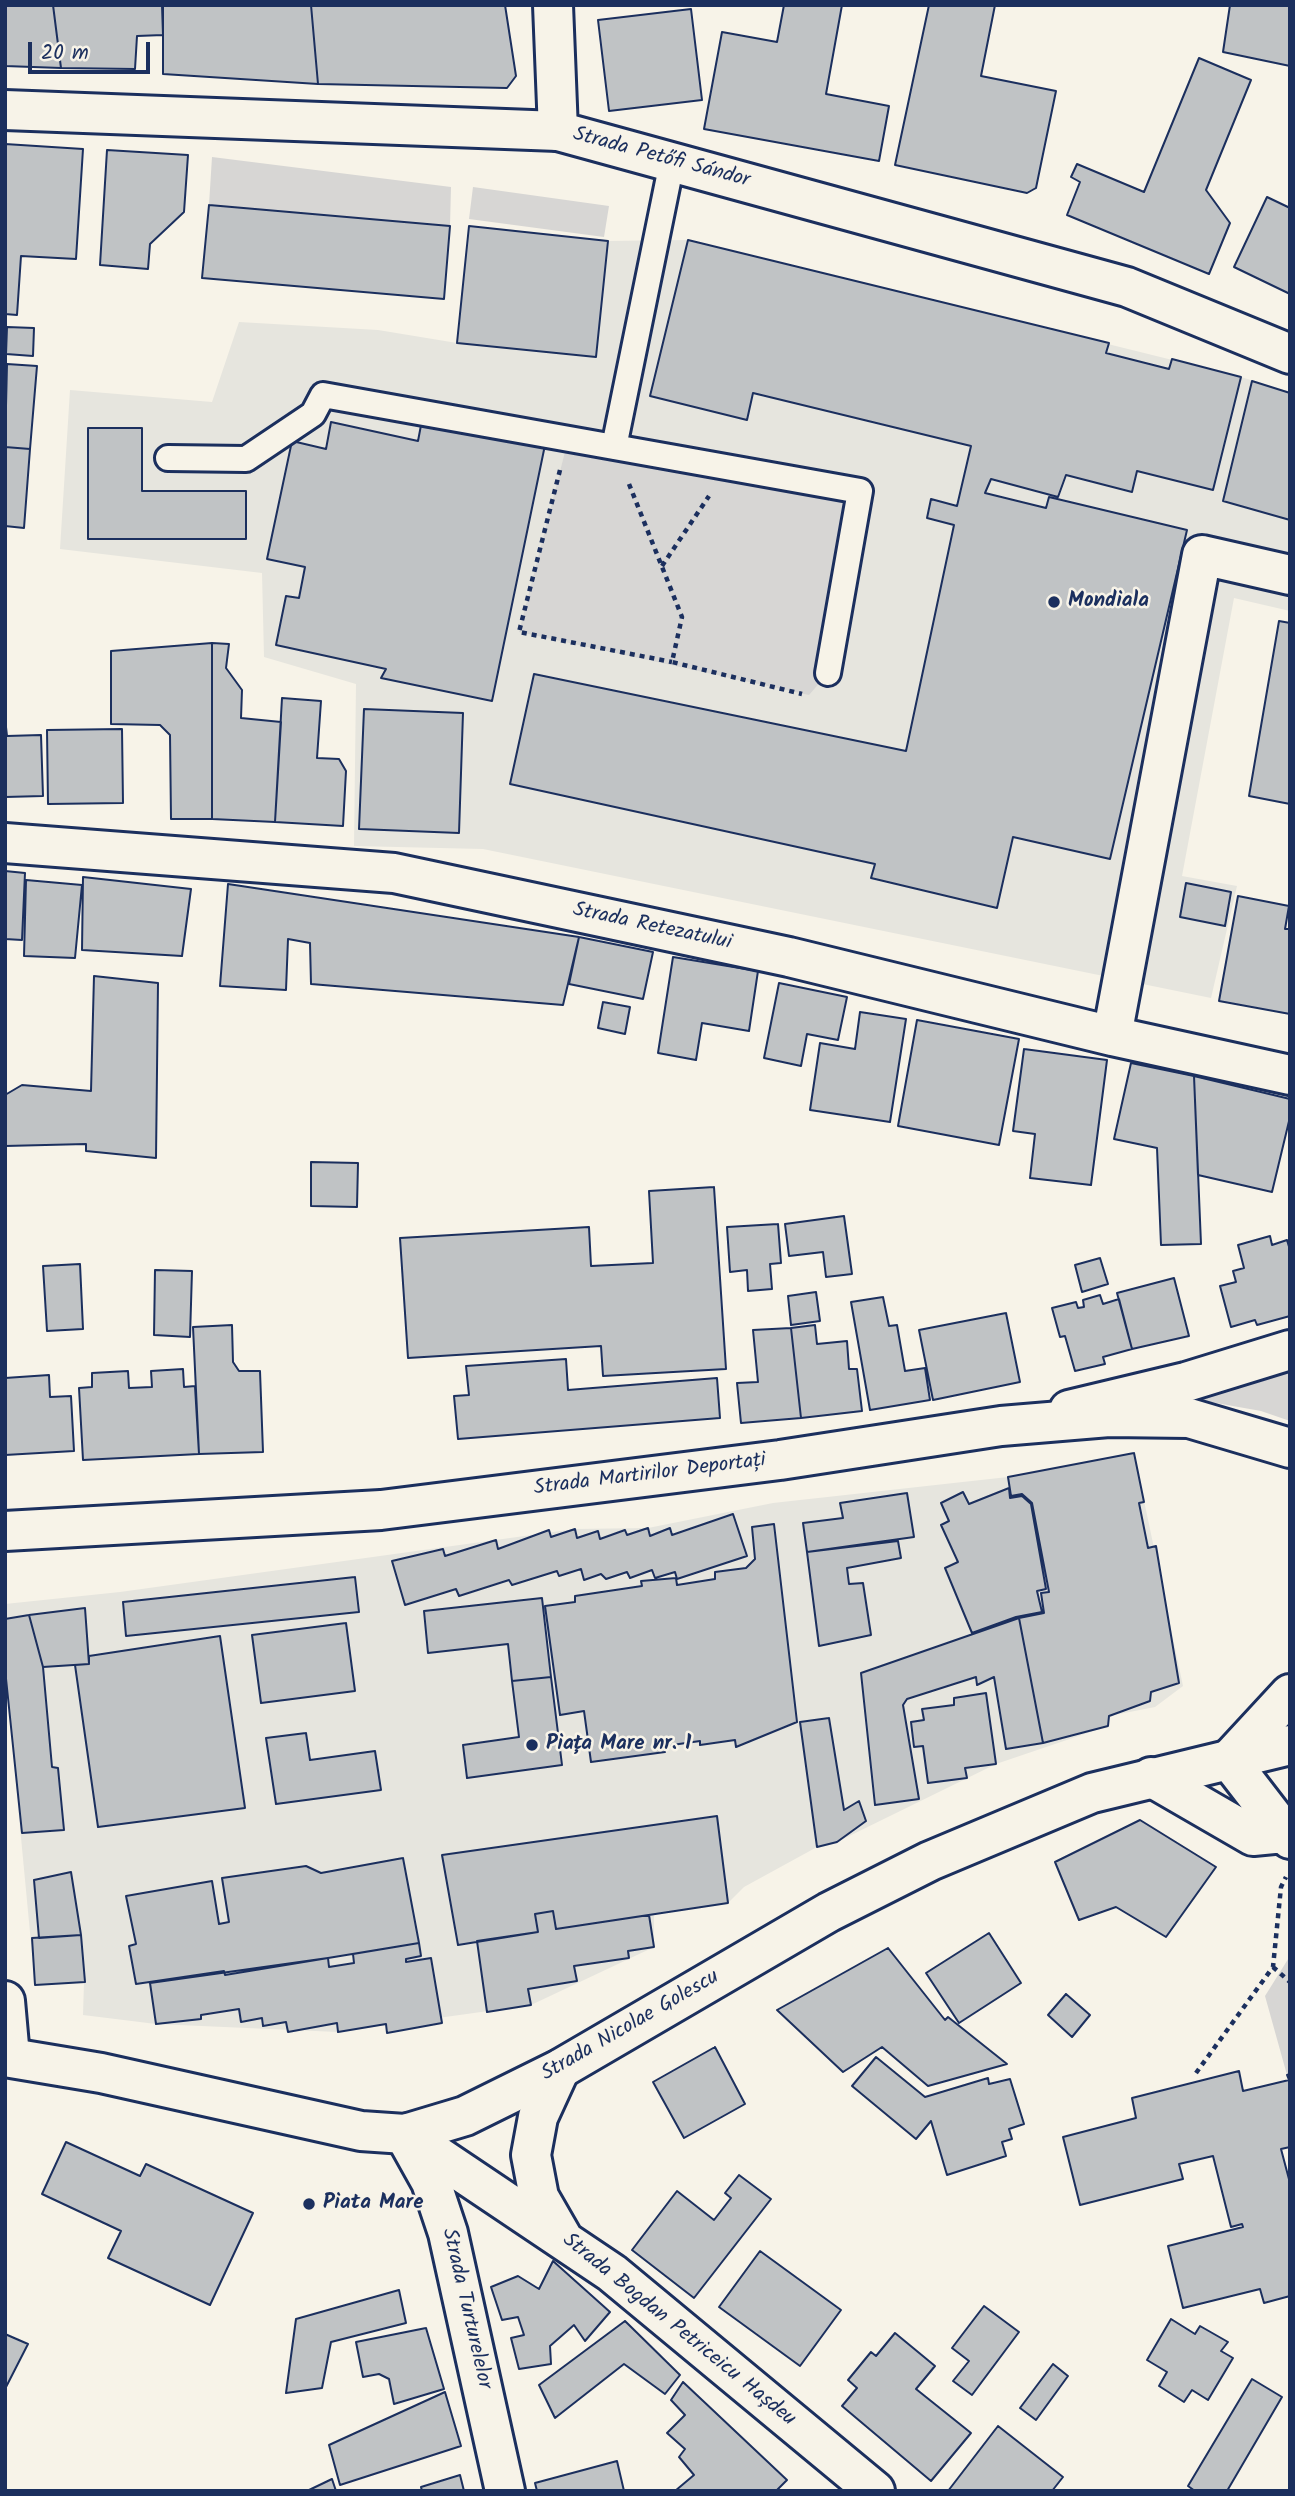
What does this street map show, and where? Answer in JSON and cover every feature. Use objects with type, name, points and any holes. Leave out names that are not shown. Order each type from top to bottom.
[{"type":"street","points":[[553,5],[558,131]]},
{"type":"street","name":"Strada Petőfi Sándor","points":[[5,110],[558,131],[1127,287],[1290,354]]},
{"type":"street","points":[[1112,1036],[1202,555],[1290,575]]},
{"type":"street","name":"Strada Retezatului","points":[[5,843],[394,873],[789,957],[1112,1036],[1290,1075]]},
{"type":"street","points":[[1001,1426],[1186,1382],[1290,1350]]},
{"type":"street","name":"Strada Martirilor Deportați","points":[[5,1531],[381,1510],[780,1460],[1001,1426],[1109,1417],[1189,1418],[1290,1448]]},
{"type":"street","points":[[1288,1835],[1229,1760],[1290,1694]]},
{"type":"street","name":"Strada Nicolae Golescu","points":[[8,2057],[101,2073],[361,2131],[405,2134],[465,2116],[560,2069],[829,1912],[930,1861],[1091,1793],[1290,1745]]},
{"type":"street","points":[[1151,1777],[1253,1836],[1288,1835]]},
{"type":"street","points":[[5,2001],[8,2057]]},
{"type":"street","points":[[560,2069],[538,2117],[531,2155],[539,2197],[563,2238]]},
{"type":"street","name":"Strada Bogdan Petriceicu Hașdeu","points":[[405,2134],[612,2273],[875,2491]]},
{"type":"street","name":"Strada Turturelelor","points":[[405,2134],[431,2182],[448,2233],[505,2491]]},
{"type":"lane","points":[[614,447],[672,162]]},
{"type":"lane","points":[[168,458],[246,459],[313,414],[323,395],[860,491],[828,673]]},
{"type":"path","points":[[614,447],[682,617],[672,662]]},
{"type":"path","points":[[562,461],[519,632],[672,662],[809,695],[828,673]]},
{"type":"path","points":[[662,566],[710,494]]},
{"type":"path","points":[[1196,2073],[1273,1966],[1280,1887]]},
{"type":"path","points":[[1273,1966],[1290,1982]]},
{"type":"shaded area","points":[[212,157],[451,187],[450,226],[209,205]]},
{"type":"shaded area","points":[[473,187],[609,206],[604,237],[469,219]]},
{"type":"shaded area","points":[[469,226],[608,241],[688,240],[1241,377],[1290,392],[1290,611],[1234,598],[1182,876],[1237,886],[1211,998],[483,849],[354,846],[356,684],[264,657],[262,573],[60,549],[70,390],[212,402],[239,322],[378,330],[457,343]]},
{"type":"shaded area","points":[[566,448],[860,491],[828,673],[809,695],[519,632]]},
{"type":"shaded area","points":[[1290,1368],[1290,1421],[1261,1411],[1199,1400],[1199,1391]]},
{"type":"shaded area","name":"Piața Mare nr. 1","points":[[1134,1453],[1183,1686],[1155,1707],[1109,1716],[1108,1726],[996,1764],[837,1842],[817,1847],[744,1887],[728,1903],[654,1914],[654,1947],[531,2005],[338,2032],[156,2024],[83,2015],[84,1982],[35,1985],[5,1669],[5,1604],[120,1592],[575,1529],[648,1528],[773,1503],[1008,1477]]},
{"type":"shaded area","points":[[1290,1956],[1290,2074],[1287,2075],[1265,1996]]},
{"type":"building","points":[[5,5],[53,5],[61,68],[5,66]]},
{"type":"building","points":[[53,5],[162,5],[163,35],[137,36],[135,69],[61,68]]},
{"type":"building","points":[[163,5],[311,5],[318,84],[163,74]]},
{"type":"building","points":[[311,5],[505,5],[516,76],[507,88],[318,84]]},
{"type":"building","points":[[784,5],[842,5],[826,94],[889,106],[879,161],[704,129],[722,32],[777,42]]},
{"type":"building","points":[[929,5],[995,5],[981,76],[1056,91],[1036,188],[1027,193],[895,165]]},
{"type":"building","points":[[1230,5],[1290,5],[1290,66],[1223,52]]},
{"type":"building","points":[[691,9],[702,100],[609,111],[598,20]]},
{"type":"building","points":[[1199,58],[1251,80],[1206,190],[1230,223],[1209,274],[1067,215],[1080,182],[1071,177],[1077,164],[1144,192]]},
{"type":"building","points":[[5,144],[83,149],[76,259],[21,256],[17,315],[5,314]]},
{"type":"building","points":[[107,150],[188,155],[184,212],[150,244],[148,269],[100,265]]},
{"type":"building","points":[[1267,197],[1290,208],[1290,294],[1234,267]]},
{"type":"building","points":[[209,205],[450,226],[444,299],[202,278]]},
{"type":"building","points":[[469,226],[608,241],[596,357],[457,343]]},
{"type":"building","name":"Mondiala","points":[[688,240],[1109,343],[1106,353],[1169,369],[1172,359],[1241,377],[1213,490],[1137,471],[1132,492],[1066,475],[1058,497],[991,479],[985,493],[1046,508],[1049,497],[1187,530],[1110,859],[1013,837],[997,908],[871,878],[875,864],[510,784],[534,674],[906,751],[954,525],[927,518],[931,499],[957,506],[971,446],[753,393],[747,420],[650,396]]},
{"type":"building","points":[[7,327],[34,328],[33,356],[6,354]]},
{"type":"building","points":[[7,364],[37,366],[30,449],[5,447]]},
{"type":"building","points":[[1252,381],[1290,393],[1290,520],[1223,501]]},
{"type":"building","points":[[422,420],[545,445],[492,701],[381,678],[386,669],[276,645],[286,596],[299,598],[305,567],[267,559],[292,441],[326,449],[331,422],[418,441]]},
{"type":"building","points":[[88,428],[142,428],[142,491],[246,491],[246,539],[88,539]]},
{"type":"building","points":[[5,447],[30,449],[24,528],[5,526]]},
{"type":"building","points":[[1279,621],[1290,623],[1290,804],[1249,796]]},
{"type":"building","points":[[212,643],[229,644],[226,668],[242,690],[241,718],[281,722],[275,822],[212,819]]},
{"type":"building","points":[[212,643],[212,819],[171,819],[170,735],[160,725],[111,724],[111,651]]},
{"type":"building","points":[[282,698],[321,701],[317,758],[339,759],[346,771],[343,826],[275,822]]},
{"type":"building","points":[[364,709],[463,713],[459,833],[359,829]]},
{"type":"building","points":[[5,718],[7,736],[41,735],[43,796],[5,797]]},
{"type":"building","points":[[122,729],[123,803],[48,804],[47,730]]},
{"type":"building","points":[[5,871],[25,873],[22,940],[5,939]]},
{"type":"building","points":[[83,877],[191,889],[182,956],[82,950]]},
{"type":"building","points":[[26,880],[82,885],[75,958],[24,956]]},
{"type":"building","points":[[1186,883],[1231,892],[1225,926],[1180,917]]},
{"type":"building","points":[[228,884],[579,937],[563,1005],[311,984],[310,943],[288,939],[286,990],[220,986]]},
{"type":"building","points":[[1238,896],[1289,906],[1285,929],[1290,929],[1290,1014],[1219,1001]]},
{"type":"building","points":[[579,937],[653,952],[643,999],[569,984]]},
{"type":"building","points":[[673,957],[758,971],[749,1031],[702,1023],[696,1060],[658,1053]]},
{"type":"building","points":[[94,976],[158,983],[156,1158],[86,1151],[86,1144],[5,1146],[5,1095],[22,1085],[91,1091]]},
{"type":"building","points":[[779,983],[847,997],[838,1040],[807,1034],[801,1066],[764,1058]]},
{"type":"building","points":[[603,1002],[630,1007],[625,1034],[598,1028]]},
{"type":"building","points":[[860,1012],[906,1019],[890,1122],[810,1110],[820,1043],[855,1049]]},
{"type":"building","points":[[917,1020],[1019,1039],[999,1145],[898,1126]]},
{"type":"building","points":[[1024,1049],[1107,1060],[1091,1185],[1030,1178],[1035,1134],[1013,1131]]},
{"type":"building","points":[[1131,1063],[1194,1076],[1201,1244],[1161,1245],[1157,1148],[1114,1139]]},
{"type":"building","points":[[1194,1076],[1290,1099],[1290,1117],[1272,1192],[1198,1175]]},
{"type":"building","points":[[311,1162],[358,1163],[357,1207],[311,1206]]},
{"type":"building","points":[[714,1187],[726,1369],[603,1376],[601,1346],[408,1358],[400,1238],[589,1227],[591,1266],[653,1263],[649,1191]]},
{"type":"building","points":[[844,1216],[852,1274],[826,1277],[823,1252],[789,1256],[785,1224]]},
{"type":"building","points":[[778,1224],[781,1263],[770,1264],[772,1289],[748,1291],[747,1270],[730,1272],[727,1227]]},
{"type":"building","points":[[1270,1236],[1272,1245],[1287,1240],[1290,1250],[1290,1316],[1257,1325],[1255,1320],[1231,1327],[1220,1286],[1236,1282],[1233,1271],[1244,1268],[1238,1245]]},
{"type":"building","points":[[1100,1258],[1108,1284],[1082,1292],[1075,1265]]},
{"type":"building","points":[[80,1264],[83,1329],[47,1331],[43,1266]]},
{"type":"building","points":[[155,1270],[192,1271],[190,1337],[154,1335]]},
{"type":"building","points":[[1174,1278],[1189,1336],[1132,1349],[1117,1293]]},
{"type":"building","points":[[816,1292],[820,1321],[791,1325],[788,1296]]},
{"type":"building","points":[[1100,1295],[1103,1304],[1119,1299],[1132,1349],[1103,1357],[1105,1364],[1075,1371],[1065,1336],[1060,1337],[1052,1308],[1076,1302],[1078,1308],[1084,1307],[1083,1300]]},
{"type":"building","points":[[883,1297],[889,1326],[897,1325],[905,1371],[925,1368],[930,1400],[870,1410],[851,1302]]},
{"type":"building","points":[[1006,1313],[1020,1382],[933,1400],[919,1330]]},
{"type":"building","points":[[232,1325],[233,1362],[239,1371],[260,1371],[263,1452],[199,1454],[193,1327]]},
{"type":"building","points":[[815,1325],[817,1344],[847,1341],[849,1369],[857,1369],[862,1411],[801,1418],[791,1328]]},
{"type":"building","points":[[791,1328],[801,1418],[741,1423],[737,1383],[758,1382],[753,1330]]},
{"type":"building","points":[[566,1359],[568,1390],[717,1378],[720,1418],[458,1439],[454,1396],[469,1395],[466,1366]]},
{"type":"building","points":[[183,1369],[184,1387],[195,1386],[199,1454],[83,1460],[79,1388],[92,1387],[92,1373],[128,1371],[129,1388],[152,1387],[151,1371]]},
{"type":"building","points":[[49,1375],[50,1397],[71,1396],[74,1451],[5,1455],[5,1378]]},
{"type":"building","points":[[1134,1453],[1144,1502],[1139,1503],[1148,1548],[1156,1546],[1179,1683],[1151,1692],[1150,1701],[1109,1716],[1108,1726],[1043,1743],[1019,1618],[1044,1613],[1041,1593],[1049,1592],[1032,1503],[1022,1494],[1011,1496],[1008,1477]]},
{"type":"building","points":[[1009,1488],[1010,1498],[1022,1496],[1031,1504],[1046,1589],[1037,1591],[1042,1612],[1016,1617],[972,1633],[945,1568],[958,1562],[941,1525],[949,1521],[941,1503],[963,1492],[969,1504]]},
{"type":"building","points":[[907,1493],[914,1537],[807,1552],[803,1523],[843,1518],[840,1503]]},
{"type":"building","points":[[733,1514],[747,1556],[677,1579],[675,1572],[655,1578],[652,1570],[630,1578],[627,1572],[606,1579],[601,1574],[584,1580],[581,1569],[559,1576],[557,1571],[512,1585],[509,1580],[459,1596],[456,1589],[405,1605],[392,1561],[443,1549],[445,1556],[496,1540],[498,1549],[549,1530],[551,1537],[575,1529],[577,1538],[598,1531],[600,1539],[625,1530],[627,1535],[648,1528],[650,1536],[670,1528],[672,1535]]},
{"type":"building","points":[[774,1524],[797,1722],[736,1747],[735,1740],[700,1745],[700,1741],[665,1746],[665,1752],[591,1762],[584,1711],[560,1715],[545,1606],[575,1602],[575,1596],[642,1586],[641,1581],[676,1578],[677,1585],[715,1579],[715,1572],[746,1568],[755,1559],[752,1527]]},
{"type":"building","points":[[898,1541],[901,1558],[847,1568],[849,1584],[863,1583],[871,1635],[819,1646],[807,1552]]},
{"type":"building","points":[[355,1577],[359,1612],[126,1636],[123,1602]]},
{"type":"building","points":[[542,1598],[551,1677],[512,1681],[508,1644],[428,1653],[424,1611]]},
{"type":"building","points":[[85,1608],[89,1664],[43,1667],[29,1615]]},
{"type":"building","points":[[29,1615],[43,1667],[52,1767],[58,1768],[64,1830],[22,1833],[5,1669],[5,1619]]},
{"type":"building","points":[[1019,1618],[1043,1743],[1006,1749],[994,1677],[977,1685],[976,1677],[907,1699],[903,1705],[919,1799],[875,1805],[861,1673]]},
{"type":"building","points":[[346,1623],[355,1691],[261,1703],[252,1635]]},
{"type":"building","points":[[220,1636],[245,1808],[98,1827],[75,1665],[89,1664],[89,1656]]},
{"type":"building","points":[[551,1677],[562,1765],[467,1778],[463,1745],[519,1737],[512,1681]]},
{"type":"building","points":[[986,1693],[996,1764],[965,1768],[967,1778],[928,1783],[923,1746],[914,1747],[911,1722],[924,1720],[922,1709],[954,1705],[954,1698]]},
{"type":"building","points":[[829,1718],[844,1810],[859,1801],[866,1821],[837,1842],[817,1847],[800,1722]]},
{"type":"building","points":[[306,1733],[310,1760],[375,1751],[381,1790],[276,1804],[266,1738]]},
{"type":"building","points":[[717,1816],[728,1903],[556,1929],[553,1911],[535,1914],[538,1932],[458,1945],[442,1855]]},
{"type":"building","points":[[1140,1820],[1216,1867],[1166,1937],[1116,1907],[1079,1920],[1055,1862]]},
{"type":"building","points":[[403,1858],[419,1943],[225,1975],[224,1971],[136,1984],[129,1946],[136,1944],[126,1896],[212,1881],[219,1924],[229,1922],[222,1878],[306,1866],[321,1873]]},
{"type":"building","points":[[71,1872],[81,1935],[39,1938],[34,1880]]},
{"type":"building","points":[[553,1911],[556,1929],[649,1915],[654,1947],[628,1951],[629,1958],[574,1966],[577,1981],[528,1989],[531,2005],[487,2012],[477,1941],[538,1932],[535,1914]]},
{"type":"building","points":[[989,1933],[1021,1983],[959,2023],[926,1973]]},
{"type":"building","points":[[81,1935],[85,1982],[35,1985],[32,1938]]},
{"type":"building","points":[[419,1943],[421,1956],[406,1959],[406,1962],[431,1958],[442,2023],[387,2033],[386,2024],[338,2032],[337,2023],[288,2032],[286,2022],[263,2026],[262,2018],[241,2022],[239,2009],[201,2015],[201,2019],[156,2024],[150,1983],[328,1958],[329,1967],[354,1963],[353,1954]]},
{"type":"building","points":[[888,1948],[945,2020],[948,2017],[1007,2064],[928,2086],[882,2047],[843,2072],[777,2010]]},
{"type":"building","points":[[1066,1994],[1090,2015],[1072,2037],[1048,2015]]},
{"type":"building","points":[[715,2047],[745,2104],[684,2138],[653,2082]]},
{"type":"building","points":[[876,2057],[925,2097],[988,2078],[989,2084],[1010,2079],[1024,2124],[1009,2129],[1012,2139],[1002,2142],[1006,2156],[947,2175],[931,2121],[916,2139],[852,2086]]},
{"type":"building","points":[[1239,2071],[1243,2091],[1289,2080],[1287,2075],[1290,2074],[1290,2147],[1281,2149],[1290,2183],[1290,2296],[1264,2303],[1260,2289],[1183,2308],[1168,2246],[1243,2227],[1242,2224],[1231,2227],[1213,2156],[1179,2164],[1183,2179],[1080,2205],[1063,2137],[1136,2118],[1132,2098]]},
{"type":"building","points":[[66,2142],[140,2176],[146,2164],[253,2213],[210,2305],[108,2258],[121,2231],[42,2194]]},
{"type":"building","points":[[739,2175],[771,2199],[694,2298],[632,2250],[677,2191],[714,2220],[731,2198],[725,2193]]},
{"type":"building","points":[[760,2251],[841,2310],[800,2366],[719,2307]]},
{"type":"building","points":[[553,2261],[610,2312],[585,2341],[574,2325],[550,2346],[551,2364],[519,2369],[511,2338],[524,2335],[518,2317],[502,2320],[491,2287],[518,2276],[539,2289]]},
{"type":"building","points":[[399,2290],[406,2323],[331,2342],[322,2388],[286,2393],[296,2319]]},
{"type":"building","points":[[984,2306],[1019,2332],[972,2395],[953,2381],[969,2361],[952,2348]]},
{"type":"building","points":[[1171,2319],[1195,2334],[1200,2326],[1228,2342],[1221,2351],[1233,2358],[1208,2400],[1192,2390],[1184,2402],[1159,2386],[1167,2372],[1147,2360]]},
{"type":"building","points":[[625,2321],[680,2375],[665,2394],[624,2364],[555,2418],[539,2385]]},
{"type":"building","points":[[426,2328],[444,2389],[394,2404],[389,2379],[379,2374],[363,2377],[356,2342]]},
{"type":"building","points":[[895,2333],[935,2366],[916,2389],[971,2433],[931,2481],[842,2406],[857,2388],[848,2380],[871,2352],[876,2356]]},
{"type":"building","points":[[5,2334],[28,2344],[5,2389]]},
{"type":"building","points":[[1053,2364],[1068,2376],[1036,2420],[1020,2408]]},
{"type":"building","points":[[1252,2379],[1282,2397],[1227,2491],[1195,2491],[1188,2486]]},
{"type":"building","points":[[683,2382],[787,2480],[776,2491],[675,2491],[694,2475],[679,2457],[685,2449],[667,2433],[685,2415],[671,2400]]},
{"type":"building","points":[[445,2392],[461,2446],[340,2485],[329,2445]]},
{"type":"building","points":[[998,2426],[1063,2477],[1052,2491],[948,2491]]},
{"type":"building","points":[[617,2461],[624,2491],[537,2491],[535,2483]]},
{"type":"building","points":[[460,2475],[464,2491],[422,2491],[421,2487]]},
{"type":"building","points":[[332,2479],[336,2491],[307,2491]]},
{"type":"place","name":"Mondiala","points":[[1054,602]]},
{"type":"place","name":"Piața Mare nr. 1","points":[[532,1745]]},
{"type":"place","name":"Piata Mare","points":[[309,2204]]}]
